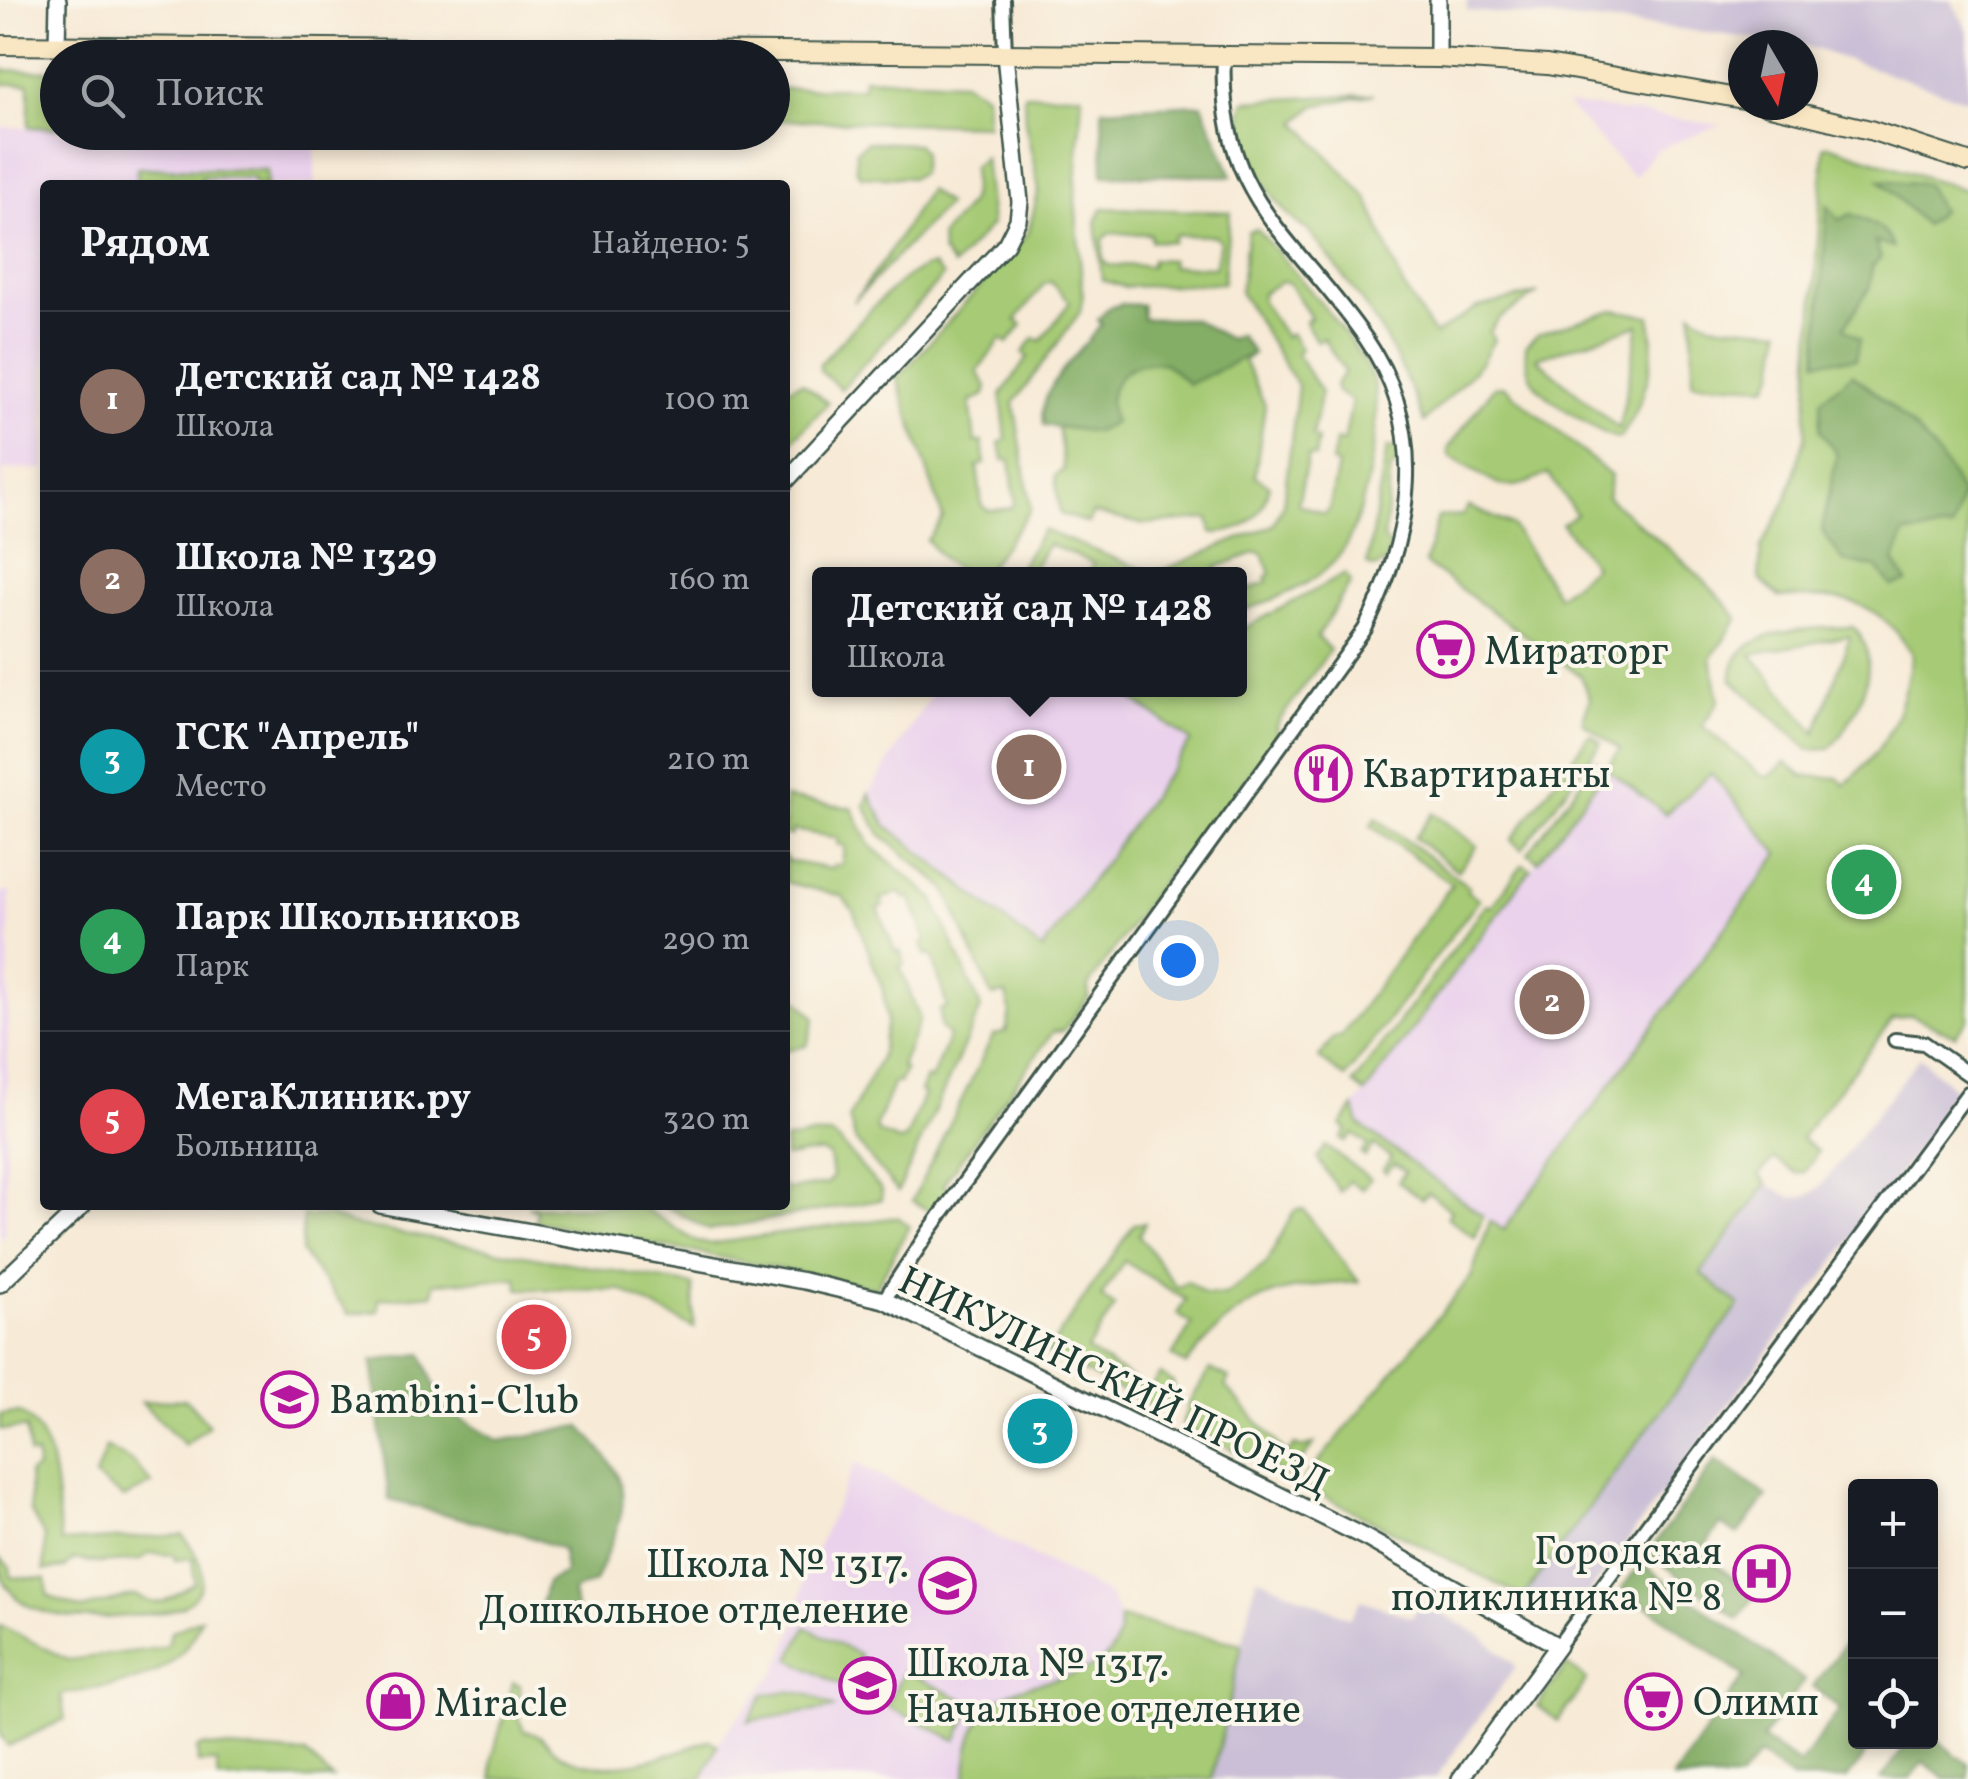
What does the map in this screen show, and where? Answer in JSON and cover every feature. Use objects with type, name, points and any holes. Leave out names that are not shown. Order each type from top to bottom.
[{"type":"main road","points":[[0,45],[40,45]]},
{"type":"main road","points":[[790,54],[1438,58],[1548,65],[1728,96]]},
{"type":"main road","points":[[1818,118],[1968,162]]},
{"type":"street","points":[[57,40],[58,0]]},
{"type":"street","points":[[790,477],[1006,244],[1018,220],[1020,202],[1004,56],[1003,0]]},
{"type":"street","points":[[1438,0],[1438,58]]},
{"type":"street","points":[[884,1300],[930,1230],[1365,628],[1402,542],[1407,479],[1400,422],[1388,378],[1365,337],[1280,233],[1241,174],[1223,107],[1224,56]]},
{"type":"street","points":[[1895,1040],[1924,1043],[1968,1074]]},
{"type":"street","points":[[1460,1779],[1968,1094]]},
{"type":"street","points":[[0,1284],[78,1210]]},
{"type":"street","name":"НИКУЛИНСКИЙ ПРОЕЗД","points":[[408,1210],[804,1281],[884,1300],[1366,1538],[1558,1646]]},
{"type":"shaded area","points":[[1467,0],[1951,0],[1968,31],[1968,100],[1818,50],[1818,30],[1728,30],[1728,35],[1467,11]]},
{"type":"shaded area","points":[[1566,104],[1721,125],[1657,149],[1634,177]]},
{"type":"shaded area","points":[[0,127],[40,128],[40,150],[315,150],[315,180],[40,180],[40,469],[3,470],[0,619]]},
{"type":"shaded area","points":[[930,697],[1130,697],[1192,741],[1042,950],[886,825],[869,794]]},
{"type":"shaded area","points":[[1606,768],[1711,773],[1779,854],[1503,1231],[1359,1124],[1354,1107]]},
{"type":"shaded area","points":[[0,892],[10,892],[5,1234],[0,1239]]},
{"type":"shaded area","points":[[1920,1057],[1959,1094],[1576,1610],[1566,1618],[1549,1617],[1523,1597],[1739,1305],[1700,1273],[1767,1184],[1792,1198],[1807,1196],[1821,1186]]},
{"type":"shaded area","points":[[855,1463],[1108,1594],[1120,1618],[1120,1641],[1109,1660],[1064,1678],[1023,1685],[966,1751],[966,1779],[702,1779],[721,1738],[776,1672],[797,1622],[804,1578]]},
{"type":"shaded area","points":[[1257,1577],[1350,1618],[1361,1600],[1412,1618],[1420,1601],[1482,1636],[1516,1666],[1435,1779],[1212,1779]]},
{"type":"green space","points":[[0,70],[40,71],[40,127],[29,127],[29,84],[0,84]]},
{"type":"green space","points":[[863,78],[963,82],[985,94],[987,125],[790,120],[790,89],[863,88]]},
{"type":"green space","points":[[1024,94],[1082,95],[1075,200],[1083,294],[1080,312],[1014,403],[1031,509],[989,567],[955,567],[927,540],[943,518],[897,379],[1028,233],[1039,189],[1025,122]],"holes":[[[1051,282],[1070,302],[1041,341],[1034,338],[1023,353],[1028,357],[1001,395],[1006,440],[1000,442],[1003,460],[1010,460],[1015,502],[1011,508],[989,511],[982,506],[977,466],[985,464],[982,442],[975,442],[970,402],[985,395],[987,386],[977,372],[1001,339],[1008,343],[1022,325],[1016,320],[1044,284]]]},
{"type":"green space","points":[[1374,94],[1314,106],[1297,122],[1368,199],[1403,286],[1434,335],[1478,307],[1538,293],[1499,319],[1490,331],[1494,340],[1481,363],[1424,422],[1401,367],[1375,320],[1308,230],[1270,192],[1258,173],[1243,133],[1245,101]]},
{"type":"green space","points":[[1202,104],[1232,176],[1103,175],[1102,109]]},
{"type":"green space","points":[[867,142],[917,144],[923,152],[921,173],[911,178],[861,176],[856,169],[856,151]]},
{"type":"green space","points":[[1824,146],[1968,191],[1968,1019],[1955,1036],[1911,1015],[1893,1019],[1801,1138],[1818,1152],[1804,1172],[1796,1173],[1774,1159],[1759,1175],[1767,1184],[1701,1273],[1739,1305],[1523,1597],[1300,1484],[1471,1277],[1490,1221],[1504,1230],[1779,854],[1711,773],[1666,814],[1607,769],[1538,861],[1528,853],[1596,761],[1607,768],[1620,749],[1582,722],[1590,699],[1581,676],[1425,563],[1438,517],[1463,515],[1468,506],[1512,525],[1558,596],[1594,566],[1562,524],[1576,514],[1548,473],[1519,485],[1498,484],[1450,457],[1448,449],[1494,387],[1504,386],[1611,476],[1607,497],[1693,570],[1738,619],[1711,658],[1719,701],[1702,726],[1762,776],[1769,777],[1786,762],[1802,776],[1838,778],[1845,785],[1873,756],[1892,727],[1912,654],[1899,635],[1871,610],[1840,599],[1779,597],[1759,579],[1761,547],[1786,501],[1805,438]]},
{"type":"green space","points":[[984,157],[991,225],[953,266],[942,252],[941,236],[966,208],[972,193],[972,168]]},
{"type":"green space","points":[[137,168],[267,170],[267,180],[137,180]]},
{"type":"green space","points":[[1880,180],[1926,184],[1941,211],[1925,225]]},
{"type":"green space","points":[[928,190],[947,204],[853,302],[886,258]]},
{"type":"green space","points":[[1827,205],[1839,220],[1851,214],[1876,226],[1893,247],[1875,242],[1881,258],[1872,267],[1870,287],[1844,328],[1860,339],[1856,359],[1817,361]]},
{"type":"green space","points":[[1102,208],[1230,212],[1223,283],[1125,287],[1102,280],[1096,222]],"holes":[[[1109,233],[1150,234],[1151,241],[1173,242],[1174,235],[1215,236],[1220,241],[1215,267],[1171,266],[1171,260],[1152,259],[1151,266],[1108,265],[1103,260],[1103,239]]]},
{"type":"green space","points":[[1257,229],[1355,347],[1373,381],[1376,421],[1369,472],[1356,522],[1329,567],[1293,590],[1247,609],[1247,590],[1268,582],[1266,577],[1271,574],[1263,554],[1257,552],[1217,567],[1171,567],[1273,525],[1283,505],[1298,387],[1240,292],[1248,232]],"holes":[[[1281,282],[1289,283],[1311,318],[1305,322],[1317,342],[1323,338],[1345,372],[1335,385],[1337,392],[1352,401],[1344,442],[1336,440],[1332,463],[1338,465],[1329,510],[1324,514],[1298,504],[1308,456],[1315,457],[1318,439],[1312,437],[1321,392],[1296,353],[1301,349],[1291,333],[1285,337],[1262,301],[1262,293]]]},
{"type":"green space","points":[[933,266],[943,276],[841,389],[820,371],[820,364],[890,291],[921,269]]},
{"type":"green space","points":[[1121,304],[1142,305],[1143,319],[1193,319],[1229,339],[1239,335],[1253,353],[1244,361],[1265,405],[1255,476],[1269,485],[1257,514],[1243,526],[1212,533],[1209,519],[1142,524],[1093,513],[1088,523],[1060,514],[1055,476],[1064,469],[1058,427],[1044,425],[1046,399],[1062,372],[1102,324],[1098,320],[1107,309]]},
{"type":"green space","points":[[1121,304],[1142,305],[1143,319],[1193,319],[1229,339],[1239,335],[1253,353],[1189,384],[1166,364],[1139,364],[1120,376],[1114,386],[1114,423],[1096,432],[1044,425],[1043,412],[1053,385],[1102,324],[1098,320],[1107,309]]},
{"type":"green space","points":[[1613,310],[1650,316],[1652,347],[1647,380],[1636,411],[1620,438],[1575,416],[1534,383],[1526,345],[1538,334]],"holes":[[[1639,325],[1619,429],[1537,359],[1537,358]]]},
{"type":"green space","points":[[1692,312],[1711,324],[1781,330],[1775,371],[1767,386],[1693,382]]},
{"type":"green space","points":[[1852,374],[1929,444],[1962,496],[1952,529],[1904,534],[1894,561],[1907,582],[1892,586],[1877,568],[1843,561],[1822,530],[1837,455],[1820,430],[1822,399]]},
{"type":"green space","points":[[802,382],[828,403],[790,443],[790,388]]},
{"type":"green space","points":[[1398,447],[1398,465],[1391,468],[1384,540],[1390,547],[1386,563],[1374,568],[1367,564],[1387,448]]},
{"type":"green space","points":[[1043,530],[1136,567],[1092,567],[1093,563],[1048,544],[1034,567],[1021,565]]},
{"type":"green space","points":[[1345,574],[1351,582],[1317,637],[1330,650],[1276,725],[1277,737],[1187,860],[1177,860],[1088,986],[1089,997],[1063,1031],[1053,1032],[943,1184],[951,1191],[933,1213],[912,1201],[993,1036],[1006,1032],[1010,1012],[1006,994],[992,996],[945,888],[880,834],[865,806],[869,794],[886,825],[1042,950],[1191,741],[1130,697],[1247,697],[1247,627]]},
{"type":"green space","points":[[1853,627],[1863,640],[1868,672],[1858,705],[1830,749],[1809,750],[1732,680],[1735,663],[1744,650],[1759,640],[1797,630]],"holes":[[[1850,637],[1816,733],[1751,654]]]},
{"type":"green space","points":[[1590,734],[1601,743],[1522,849],[1511,840]]},
{"type":"green space","points":[[790,799],[852,808],[870,845],[933,898],[981,1008],[898,1192],[855,1140],[849,1118],[880,1058],[887,1020],[883,990],[854,912],[842,896],[790,883],[790,862],[832,869],[834,865],[841,866],[845,846],[837,844],[838,838],[793,830],[791,836]],"holes":[[[901,892],[904,898],[910,897],[926,940],[922,943],[926,956],[932,955],[947,1007],[940,1010],[941,1027],[949,1036],[931,1080],[926,1078],[920,1092],[924,1094],[906,1139],[899,1141],[879,1133],[876,1126],[894,1082],[899,1083],[905,1070],[901,1067],[920,1019],[900,967],[905,964],[900,951],[895,952],[878,908],[883,906],[881,899]]]},
{"type":"green space","points":[[1433,813],[1477,846],[1458,871],[1414,838]]},
{"type":"green space","points":[[1376,818],[1469,887],[1467,891],[1479,899],[1345,1078],[1319,1058],[1333,1038],[1341,1036],[1452,884],[1371,826]]},
{"type":"green space","points":[[1523,864],[1531,869],[1365,1093],[1353,1084],[1486,905],[1491,907]]},
{"type":"green space","points":[[790,992],[815,1017],[807,1046],[790,1049]]},
{"type":"green space","points":[[1354,1107],[1359,1124],[1483,1216],[1475,1238],[1447,1217],[1451,1210],[1428,1193],[1422,1199],[1398,1182],[1405,1172],[1394,1164],[1386,1173],[1383,1170],[1391,1158],[1374,1145],[1365,1157],[1361,1154],[1368,1145],[1353,1134],[1345,1142],[1341,1139],[1347,1130],[1341,1125]]},
{"type":"green space","points":[[831,1135],[882,1191],[881,1200],[709,1230],[673,1210],[790,1210],[790,1189],[827,1184],[832,1177],[829,1156],[822,1152],[790,1156],[790,1139]]},
{"type":"green space","points":[[1326,1146],[1370,1179],[1362,1189],[1349,1181],[1340,1192],[1317,1158]]},
{"type":"green space","points":[[1303,1209],[1359,1282],[1303,1287],[1260,1299],[1224,1323],[1186,1365],[1172,1356],[1192,1324],[1177,1314],[1186,1300],[1124,1261],[1101,1297],[1115,1306],[1087,1350],[1149,1390],[1160,1374],[1173,1382],[1174,1391],[1161,1411],[1047,1353],[1134,1224],[1145,1223],[1139,1235],[1177,1288],[1187,1281],[1205,1294],[1225,1295],[1266,1264],[1294,1211]]},
{"type":"green space","points":[[537,1210],[647,1210],[697,1242],[709,1244],[898,1217],[909,1226],[876,1288],[535,1221]]},
{"type":"green space","points":[[303,1216],[328,1216],[354,1225],[693,1285],[694,1328],[621,1290],[519,1289],[517,1278],[434,1283],[433,1294],[379,1299],[378,1311],[349,1314],[301,1252]]},
{"type":"green space","points":[[422,1354],[443,1408],[499,1441],[580,1426],[613,1467],[623,1499],[621,1516],[595,1582],[573,1591],[577,1616],[561,1626],[539,1611],[547,1582],[565,1573],[562,1549],[519,1533],[389,1500],[372,1361]]},
{"type":"green space","points":[[1210,1369],[1229,1378],[1225,1386],[1287,1454],[1295,1445],[1302,1448],[1314,1444],[1290,1477],[1182,1425],[1188,1405]]},
{"type":"green space","points":[[186,1399],[209,1425],[185,1445],[141,1402]]},
{"type":"green space","points":[[20,1413],[33,1424],[49,1454],[61,1542],[183,1535],[202,1573],[199,1589],[189,1602],[160,1613],[96,1618],[51,1614],[15,1596],[4,1580],[0,1558],[10,1567],[11,1577],[46,1579],[48,1596],[81,1609],[135,1595],[153,1603],[164,1601],[195,1583],[192,1558],[175,1560],[174,1555],[149,1553],[140,1560],[99,1563],[74,1559],[65,1568],[44,1570],[45,1538],[30,1511],[29,1473],[37,1469],[36,1455],[29,1455],[26,1428],[0,1430],[0,1414]]},
{"type":"green space","points":[[106,1447],[134,1463],[152,1484],[124,1498],[95,1477]]},
{"type":"green space","points":[[1716,1460],[1767,1496],[1738,1535],[1721,1524],[1700,1553],[1756,1594],[1738,1619],[1648,1553]]},
{"type":"green space","points":[[1641,1563],[1804,1680],[1762,1739],[1800,1764],[1840,1709],[1813,1686],[1848,1639],[1848,1749],[1869,1749],[1847,1779],[1792,1779],[1759,1755],[1739,1779],[1672,1779],[1744,1676],[1622,1588]]},
{"type":"green space","points":[[201,1618],[191,1640],[162,1668],[125,1683],[61,1695],[65,1719],[8,1746],[0,1735],[0,1625],[68,1660],[160,1648],[168,1645],[171,1632]]},
{"type":"green space","points":[[1120,1618],[1242,1644],[1212,1779],[966,1779],[973,1734],[991,1706],[1015,1690],[1096,1666],[1113,1648]]},
{"type":"green space","points":[[806,1627],[860,1655],[844,1687],[790,1659]]},
{"type":"green space","points":[[1567,1665],[1587,1680],[1558,1721],[1537,1706]]},
{"type":"green space","points":[[904,1671],[974,1705],[956,1740],[887,1706]]},
{"type":"green space","points":[[513,1682],[520,1685],[520,1720],[524,1731],[536,1734],[563,1756],[580,1763],[637,1763],[709,1740],[718,1745],[702,1779],[492,1779],[492,1759]]},
{"type":"green space","points":[[788,1691],[813,1696],[834,1708],[748,1721],[764,1695]]},
{"type":"green space","points":[[1938,1741],[1968,1764],[1968,1779],[1946,1779],[1923,1762],[1910,1779],[1881,1779],[1903,1749],[1938,1749]]},
{"type":"green space","points":[[202,1746],[306,1754],[333,1779],[218,1779],[216,1762],[198,1763],[197,1749]]},
{"type":"place","name":"Мираторг","points":[[1445,650]]},
{"type":"place","name":"Детский сад № 1428","points":[[1029,767]]},
{"type":"place","name":"Квартиранты","points":[[1323,773]]},
{"type":"place","name":"Парк Школьников","points":[[1864,882]]},
{"type":"place","name":"Школа № 1329","points":[[1552,1002]]},
{"type":"place","name":"МегаКлиник.ру","points":[[534,1337]]},
{"type":"place","name":"Bambini-Club","points":[[290,1399]]},
{"type":"place","name":"ГСК \"Апрель\"","points":[[1040,1431]]},
{"type":"place","name":"Городская поликлиника № 8","points":[[1761,1573]]},
{"type":"place","name":"Школа № 1317. Дошкольное отделение","points":[[948,1586]]},
{"type":"place","name":"Школа № 1317. Начальное отделение","points":[[867,1685]]},
{"type":"place","name":"Олимп","points":[[1654,1701]]},
{"type":"place","name":"Miracle","points":[[395,1702]]}]
